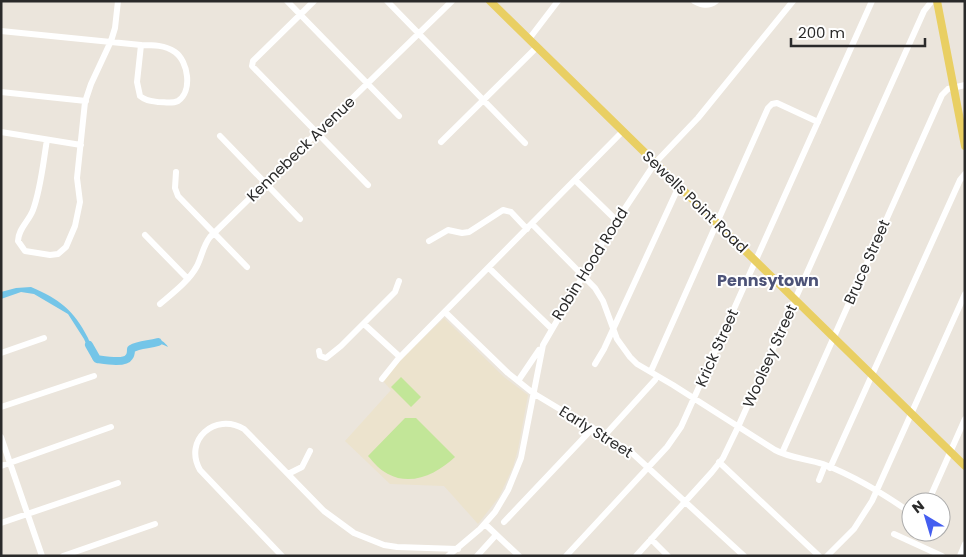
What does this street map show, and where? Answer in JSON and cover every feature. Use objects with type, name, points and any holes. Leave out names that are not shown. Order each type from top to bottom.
[{"type":"main road","name":"Sewells Point Road","points":[[490,1],[965,466]]},
{"type":"main road","points":[[937,1],[965,146]]},
{"type":"street","points":[[47,140],[34,207],[19,234],[18,241],[25,251],[50,255],[58,254],[64,250],[78,218],[80,202],[77,178],[86,100],[91,84],[111,41],[116,23],[118,1]]},
{"type":"street","points":[[287,1],[399,116]]},
{"type":"street","points":[[314,1],[254,61],[252,68],[368,185]]},
{"type":"street","points":[[387,1],[525,144]]},
{"type":"street","name":"Kennebeck Avenue","points":[[160,304],[187,278],[198,264],[204,246],[214,233],[452,1]]},
{"type":"street","points":[[529,39],[558,1]]},
{"type":"street","points":[[694,1],[705,6],[716,1]]},
{"type":"street","name":"Robin Hood Road","points":[[448,556],[485,524],[502,502],[517,470],[524,444],[542,345],[616,220],[655,163],[702,113],[793,1]]},
{"type":"street","name":"Krick Street","points":[[566,556],[674,438],[685,419],[872,1]]},
{"type":"street","name":"Woolsey Street","points":[[636,555],[719,462],[738,427],[924,11],[932,1]]},
{"type":"street","points":[[1,31],[111,41],[141,44],[160,46],[171,49],[179,55],[187,69],[184,94],[179,100],[171,103],[150,101],[140,96],[137,82],[141,44]]},
{"type":"street","points":[[441,142],[537,47]]},
{"type":"street","points":[[954,88],[965,85]]},
{"type":"street","name":"Bruce Street","points":[[782,453],[942,95],[948,89],[954,88]]},
{"type":"street","points":[[1,92],[86,100]]},
{"type":"street","points":[[651,372],[768,108],[775,103],[818,122]]},
{"type":"street","points":[[382,379],[400,357],[623,131]]},
{"type":"street","points":[[1,132],[81,145]]},
{"type":"street","points":[[220,136],[300,219]]},
{"type":"street","points":[[176,172],[175,188],[178,196],[247,267]]},
{"type":"street","points":[[819,480],[828,467],[872,375],[960,180],[965,174]]},
{"type":"street","points":[[575,180],[616,220]]},
{"type":"street","points":[[595,364],[679,186]]},
{"type":"street","points":[[429,241],[448,230],[462,233],[469,232],[503,210],[511,212],[583,275],[599,294],[624,351],[637,364],[782,453],[828,467],[877,490],[901,506]]},
{"type":"street","points":[[145,235],[187,278]]},
{"type":"street","points":[[489,268],[551,328]]},
{"type":"street","points":[[319,351],[322,358],[328,357],[395,292],[399,280]]},
{"type":"street","points":[[827,556],[861,520],[877,490],[965,294]]},
{"type":"street","name":"Early Street","points":[[445,312],[533,393],[631,452],[744,556]]},
{"type":"street","points":[[364,324],[400,357]]},
{"type":"street","points":[[1,353],[44,338]]},
{"type":"street","points":[[518,381],[542,345]]},
{"type":"street","points":[[1,407],[94,376]]},
{"type":"street","points":[[605,435],[655,380]]},
{"type":"street","points":[[932,492],[965,419]]},
{"type":"street","points":[[282,556],[200,470],[196,461],[196,447],[202,435],[211,427],[222,423],[234,424],[244,429],[324,511],[343,526],[366,538],[384,545],[408,548],[458,549]]},
{"type":"street","points":[[1,466],[111,428]]},
{"type":"street","points":[[504,522],[594,428]]},
{"type":"street","points":[[1,438],[42,556]]},
{"type":"street","points":[[288,474],[302,467],[310,451]]},
{"type":"street","points":[[719,462],[818,556]]},
{"type":"street","points":[[1,523],[118,483]]},
{"type":"street","points":[[63,556],[155,524]]},
{"type":"street","points":[[485,524],[519,556]]},
{"type":"street","points":[[894,534],[942,556]]},
{"type":"street","points":[[477,556],[496,535]]},
{"type":"street","points":[[651,539],[668,556]]},
{"type":"street","points":[[960,556],[965,544]]},
{"type":"street","points":[[408,548],[411,556]]},
{"type":"shaded area","points":[[444,318],[504,377],[528,395],[513,467],[499,497],[478,524],[444,486],[390,484],[345,441],[391,390],[383,381],[401,359]]},
{"type":"green space","points":[[401,377],[421,397],[411,407],[391,387]]},
{"type":"green space","points":[[405,418],[416,418],[455,457],[433,473],[415,479],[397,478],[382,470],[368,456]]},
{"type":"water","points":[[31,287],[65,306],[83,328],[92,348],[102,361],[129,358],[132,355],[133,347],[147,341],[162,341],[168,347],[156,343],[147,344],[135,349],[132,358],[116,362],[97,362],[93,360],[84,339],[68,314],[34,294],[21,292],[1,299],[1,292]]},
{"type":"waterway","points":[[89,345],[97,359],[119,361],[127,359],[131,354],[131,349],[158,342]]},
{"type":"district","name":"Pennsytown","points":[[768,280]]}]
